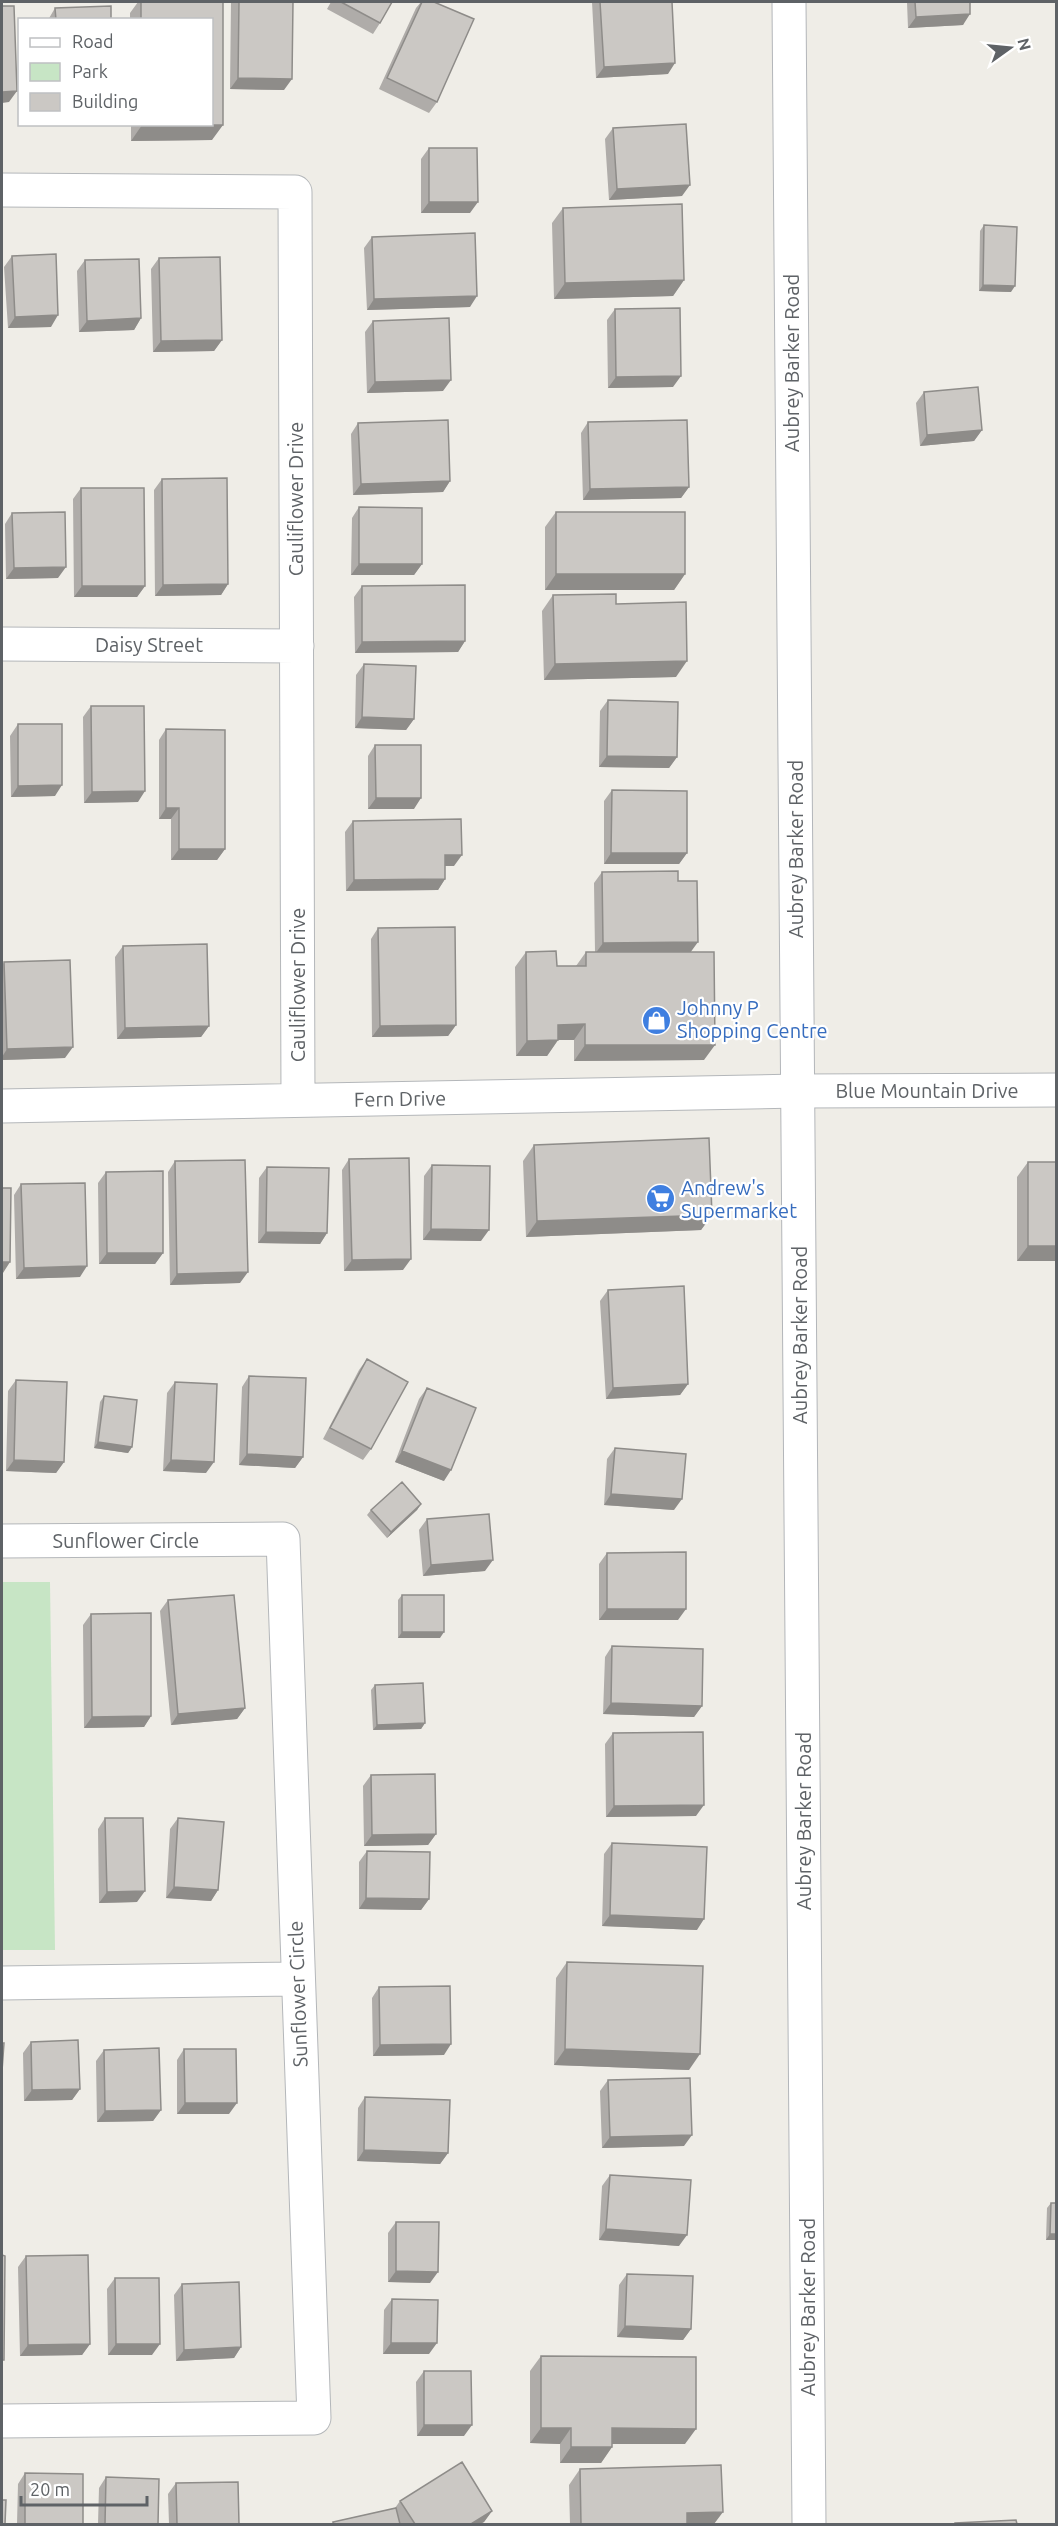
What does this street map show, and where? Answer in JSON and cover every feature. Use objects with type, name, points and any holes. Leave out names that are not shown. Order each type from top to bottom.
[{"type":"street","name":"Aubrey Barker Road","points":[[789,2],[809,2524]]},
{"type":"street","name":"Cauliflower Drive","points":[[2,190],[295,192],[298,1100]]},
{"type":"street","name":"Daisy Street","points":[[2,644],[297,646]]},
{"type":"street","name":"Blue Mountain Drive","points":[[798,1091],[1056,1090]]},
{"type":"street","name":"Fern Drive","points":[[2,1106],[798,1091]]},
{"type":"street","name":"Sunflower Circle","points":[[2,1541],[283,1539],[314,2418],[2,2421]]},
{"type":"street","points":[[2,1983],[297,1979]]},
{"type":"green space","points":[[2,1582],[50,1582],[55,1950],[2,1950]]},
{"type":"building","points":[[141,2],[223,2],[223,125],[213,125],[213,18],[141,18]]},
{"type":"building","points":[[239,2],[293,2],[292,79],[238,78]]},
{"type":"building","points":[[341,2],[392,2],[380,23]]},
{"type":"building","points":[[422,2],[434,2],[474,19],[437,102],[387,78]]},
{"type":"building","points":[[600,2],[672,2],[675,63],[604,67]]},
{"type":"building","points":[[915,2],[970,2],[970,14],[916,17]]},
{"type":"building","points":[[2,6],[14,6],[17,91],[2,92]]},
{"type":"building","points":[[111,6],[111,18],[56,18],[55,8]]},
{"type":"building","points":[[686,124],[690,185],[617,189],[613,128]]},
{"type":"building","points":[[429,148],[477,148],[478,202],[429,202]]},
{"type":"building","points":[[682,204],[684,280],[565,283],[563,208]]},
{"type":"building","points":[[984,225],[1017,227],[1015,286],[983,285]]},
{"type":"building","points":[[475,233],[477,296],[374,299],[372,237]]},
{"type":"building","points":[[56,254],[58,315],[15,317],[12,256]]},
{"type":"building","points":[[220,257],[222,340],[161,341],[159,258]]},
{"type":"building","points":[[139,259],[141,318],[87,321],[85,260]]},
{"type":"building","points":[[680,308],[681,376],[616,377],[615,309]]},
{"type":"building","points":[[449,318],[451,380],[375,382],[373,321]]},
{"type":"building","points":[[978,387],[982,430],[927,435],[924,392]]},
{"type":"building","points":[[448,420],[450,481],[361,484],[358,423]]},
{"type":"building","points":[[687,420],[689,487],[590,489],[588,422]]},
{"type":"building","points":[[227,478],[228,584],[163,585],[162,479]]},
{"type":"building","points":[[81,488],[144,488],[145,586],[82,586]]},
{"type":"building","points":[[359,507],[422,508],[422,564],[359,564]]},
{"type":"building","points":[[65,512],[66,567],[14,568],[12,513]]},
{"type":"building","points":[[556,512],[685,512],[685,574],[556,574]]},
{"type":"building","points":[[465,585],[465,641],[362,642],[362,586]]},
{"type":"building","points":[[616,594],[616,604],[686,602],[687,661],[555,664],[553,595]]},
{"type":"building","points":[[364,664],[416,666],[414,719],[362,717]]},
{"type":"building","points":[[608,700],[678,702],[677,757],[607,756]]},
{"type":"building","points":[[91,706],[144,706],[145,791],[92,792]]},
{"type":"building","points":[[18,724],[62,724],[62,785],[18,786]]},
{"type":"building","points":[[166,729],[225,730],[225,849],[179,849],[179,808],[166,808]]},
{"type":"building","points":[[375,745],[421,745],[421,798],[376,798]]},
{"type":"building","points":[[612,790],[687,791],[687,853],[611,853]]},
{"type":"building","points":[[461,819],[462,855],[445,855],[445,879],[354,880],[353,821]]},
{"type":"building","points":[[678,871],[678,881],[697,881],[698,942],[603,943],[602,872]]},
{"type":"building","points":[[455,927],[456,1025],[380,1026],[378,928]]},
{"type":"building","points":[[207,944],[209,1026],[125,1028],[123,946]]},
{"type":"building","points":[[556,951],[557,966],[586,966],[586,952],[714,952],[715,1045],[585,1045],[585,1024],[558,1025],[558,1040],[527,1041],[526,952]]},
{"type":"building","points":[[70,960],[73,1047],[7,1049],[4,962]]},
{"type":"building","points":[[709,1138],[712,1215],[537,1221],[534,1145]]},
{"type":"building","points":[[409,1158],[411,1259],[352,1260],[349,1159]]},
{"type":"building","points":[[245,1160],[248,1272],[177,1274],[175,1161]]},
{"type":"building","points":[[1028,1162],[1056,1162],[1056,1246],[1028,1246]]},
{"type":"building","points":[[432,1165],[490,1166],[489,1230],[431,1229]]},
{"type":"building","points":[[267,1167],[329,1168],[327,1233],[266,1232]]},
{"type":"building","points":[[163,1171],[163,1253],[107,1253],[106,1172]]},
{"type":"building","points":[[85,1183],[87,1266],[24,1268],[21,1184]]},
{"type":"building","points":[[2,1188],[11,1188],[10,1262],[2,1262]]},
{"type":"building","points":[[684,1286],[688,1384],[613,1388],[608,1290]]},
{"type":"building","points":[[367,1359],[408,1382],[371,1449],[330,1428]]},
{"type":"building","points":[[249,1376],[306,1378],[303,1457],[247,1454]]},
{"type":"building","points":[[16,1380],[67,1382],[64,1462],[14,1460]]},
{"type":"building","points":[[175,1382],[217,1384],[214,1462],[171,1460]]},
{"type":"building","points":[[427,1388],[476,1408],[451,1470],[402,1451]]},
{"type":"building","points":[[104,1396],[137,1400],[132,1447],[98,1442]]},
{"type":"building","points":[[615,1448],[686,1454],[682,1499],[611,1494]]},
{"type":"building","points":[[402,1482],[421,1504],[391,1532],[371,1510]]},
{"type":"building","points":[[489,1514],[493,1560],[431,1565],[427,1519]]},
{"type":"building","points":[[686,1552],[686,1609],[607,1609],[607,1553]]},
{"type":"building","points":[[234,1595],[245,1708],[178,1714],[168,1600]]},
{"type":"building","points":[[402,1595],[444,1595],[444,1632],[402,1632]]},
{"type":"building","points":[[151,1613],[151,1716],[92,1717],[91,1614]]},
{"type":"building","points":[[612,1646],[703,1649],[702,1706],[611,1703]]},
{"type":"building","points":[[423,1683],[425,1723],[377,1725],[375,1685]]},
{"type":"building","points":[[703,1732],[704,1805],[614,1806],[613,1733]]},
{"type":"building","points":[[435,1774],[436,1834],[372,1835],[371,1775]]},
{"type":"building","points":[[105,1818],[143,1818],[145,1891],[107,1892]]},
{"type":"building","points":[[178,1818],[224,1822],[218,1890],[174,1887]]},
{"type":"building","points":[[612,1843],[707,1847],[704,1919],[610,1915]]},
{"type":"building","points":[[367,1851],[430,1852],[429,1899],[366,1898]]},
{"type":"building","points":[[567,1962],[703,1966],[700,2054],[565,2049]]},
{"type":"building","points":[[450,1986],[451,2044],[380,2045],[379,1987]]},
{"type":"building","points":[[78,2040],[80,2089],[32,2090],[31,2042]]},
{"type":"building","points":[[2,2043],[4,2043],[2,2071]]},
{"type":"building","points":[[159,2048],[161,2110],[105,2111],[104,2050]]},
{"type":"building","points":[[184,2049],[236,2049],[237,2103],[185,2103]]},
{"type":"building","points":[[690,2078],[692,2135],[610,2137],[608,2080]]},
{"type":"building","points":[[365,2097],[450,2100],[448,2153],[364,2150]]},
{"type":"building","points":[[610,2175],[691,2180],[687,2235],[606,2229]]},
{"type":"building","points":[[1051,2203],[1056,2203],[1056,2234],[1050,2234]]},
{"type":"building","points":[[396,2222],[439,2222],[438,2272],[396,2271]]},
{"type":"building","points":[[2,2255],[5,2256],[4,2360],[2,2360]]},
{"type":"building","points":[[88,2255],[90,2344],[28,2345],[26,2256]]},
{"type":"building","points":[[627,2274],[693,2276],[691,2329],[625,2326]]},
{"type":"building","points":[[115,2278],[159,2278],[160,2344],[116,2344]]},
{"type":"building","points":[[239,2282],[241,2347],[184,2350],[182,2284]]},
{"type":"building","points":[[392,2299],[438,2300],[437,2343],[391,2343]]},
{"type":"building","points":[[541,2356],[696,2357],[696,2429],[612,2428],[612,2447],[571,2447],[571,2428],[541,2428]]},
{"type":"building","points":[[424,2371],[471,2371],[472,2425],[424,2425]]},
{"type":"building","points":[[462,2462],[492,2511],[471,2524],[415,2524],[400,2501]]},
{"type":"building","points":[[721,2465],[723,2512],[687,2513],[687,2524],[581,2524],[580,2469]]},
{"type":"building","points":[[25,2473],[83,2474],[83,2524],[25,2524]]},
{"type":"building","points":[[106,2477],[159,2479],[158,2524],[105,2524]]},
{"type":"building","points":[[238,2482],[239,2524],[177,2524],[176,2483]]},
{"type":"building","points":[[2,2500],[6,2500],[5,2524],[2,2524]]},
{"type":"building","points":[[396,2508],[400,2524],[334,2524],[333,2522]]},
{"type":"building","points":[[1016,2520],[1017,2524],[955,2524],[955,2523]]},
{"type":"place","name":"Johnny P Shopping Centre","points":[[656,1020]]},
{"type":"place","name":"Andrew's Supermarket","points":[[660,1199]]}]
